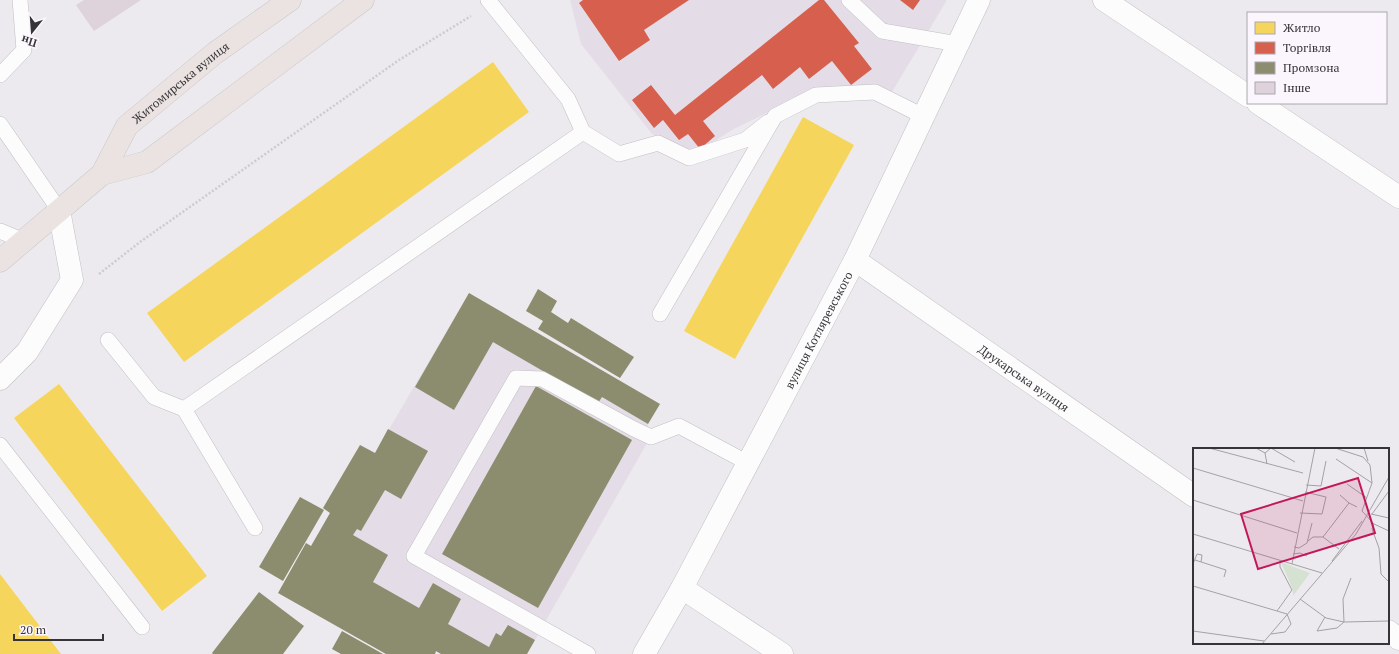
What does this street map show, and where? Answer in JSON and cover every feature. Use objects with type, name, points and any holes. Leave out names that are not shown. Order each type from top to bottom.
[{"type":"main road","name":"Житомирська вулиця","points":[[0,261],[102,174],[127,126],[215,53],[290,0]]},
{"type":"main road","points":[[102,174],[147,162],[363,0]]},
{"type":"street","name":"вулиця Котляревського","points":[[644,654],[682,588],[855,260],[979,0]]},
{"type":"street","points":[[1104,0],[1126,7],[1247,95]]},
{"type":"street","points":[[1260,104],[1399,197]]},
{"type":"street","points":[[0,379],[27,352],[72,280],[59,210]]},
{"type":"street","name":"Друкарська вулиця","points":[[855,260],[1193,495]]},
{"type":"street","points":[[682,588],[782,654]]},
{"type":"street","points":[[1389,632],[1399,639]]},
{"type":"lane","points":[[0,75],[24,50],[20,0]]},
{"type":"lane","points":[[849,0],[882,31],[958,44]]},
{"type":"lane","points":[[490,2],[568,99],[583,132],[619,154],[658,143],[689,158],[745,140],[775,116],[816,95],[875,92],[924,116]]},
{"type":"lane","points":[[660,314],[775,116]]},
{"type":"lane","points":[[0,124],[59,210]]},
{"type":"lane","points":[[184,409],[583,132]]},
{"type":"lane","points":[[0,231],[24,241]]},
{"type":"lane","points":[[108,340],[154,397],[184,409],[255,528]]},
{"type":"lane","points":[[588,654],[414,556],[516,378],[542,379],[651,437],[679,426],[748,463]]},
{"type":"lane","points":[[0,445],[142,627]]},
{"type":"path","points":[[98,279],[100,272],[134,246],[380,74],[490,2]]},
{"type":"shaded area","points":[[570,0],[947,0],[892,92],[869,85],[814,90],[734,129],[694,154],[652,134],[581,44]]},
{"type":"shaded area","points":[[469,293],[660,404],[648,424],[646,445],[527,654],[441,654],[436,652],[435,654],[386,654],[280,594],[306,543],[312,546],[330,513],[323,508],[360,445],[375,453]]},
{"type":"building: Житло","points":[[493,62],[529,112],[184,362],[147,313]]},
{"type":"building: Житло","points":[[803,117],[854,145],[735,359],[684,331]]},
{"type":"building: Житло","points":[[59,384],[207,576],[162,611],[14,418]]},
{"type":"building: Житло","points":[[0,574],[61,654],[0,654]]},
{"type":"building: Торгівля","points":[[583,0],[689,0],[644,30],[650,40],[619,61],[579,3]]},
{"type":"building: Торгівля","points":[[819,0],[824,0],[859,43],[854,46],[872,69],[851,85],[832,61],[809,79],[800,67],[773,89],[762,75],[703,121],[715,136],[700,149],[688,134],[679,140],[663,120],[654,128],[632,100],[651,85],[675,115]]},
{"type":"building: Торгівля","points":[[900,0],[920,0],[913,10]]},
{"type":"building: Промзона","points":[[538,289],[557,301],[551,312],[568,323],[571,318],[634,357],[620,378],[538,329],[543,321],[526,311]]},
{"type":"building: Промзона","points":[[469,293],[660,404],[648,424],[602,397],[598,403],[493,342],[454,410],[415,387]]},
{"type":"building: Промзона","points":[[536,386],[632,440],[538,608],[442,554]]},
{"type":"building: Промзона","points":[[388,429],[428,451],[401,499],[385,490],[361,531],[357,529],[353,535],[388,555],[373,582],[419,608],[433,583],[461,599],[448,624],[489,647],[496,633],[501,636],[508,625],[535,640],[527,654],[441,654],[436,651],[435,654],[386,654],[278,593],[306,543],[311,546],[330,513],[323,508],[360,445],[375,453]]},
{"type":"building: Промзона","points":[[300,497],[324,510],[283,581],[259,567]]},
{"type":"building: Промзона","points":[[259,592],[304,626],[283,654],[213,654],[212,653]]},
{"type":"building: Промзона","points":[[342,631],[383,654],[341,654],[332,649]]},
{"type":"building: Інше","points":[[84,0],[141,0],[94,31],[76,5]]}]
